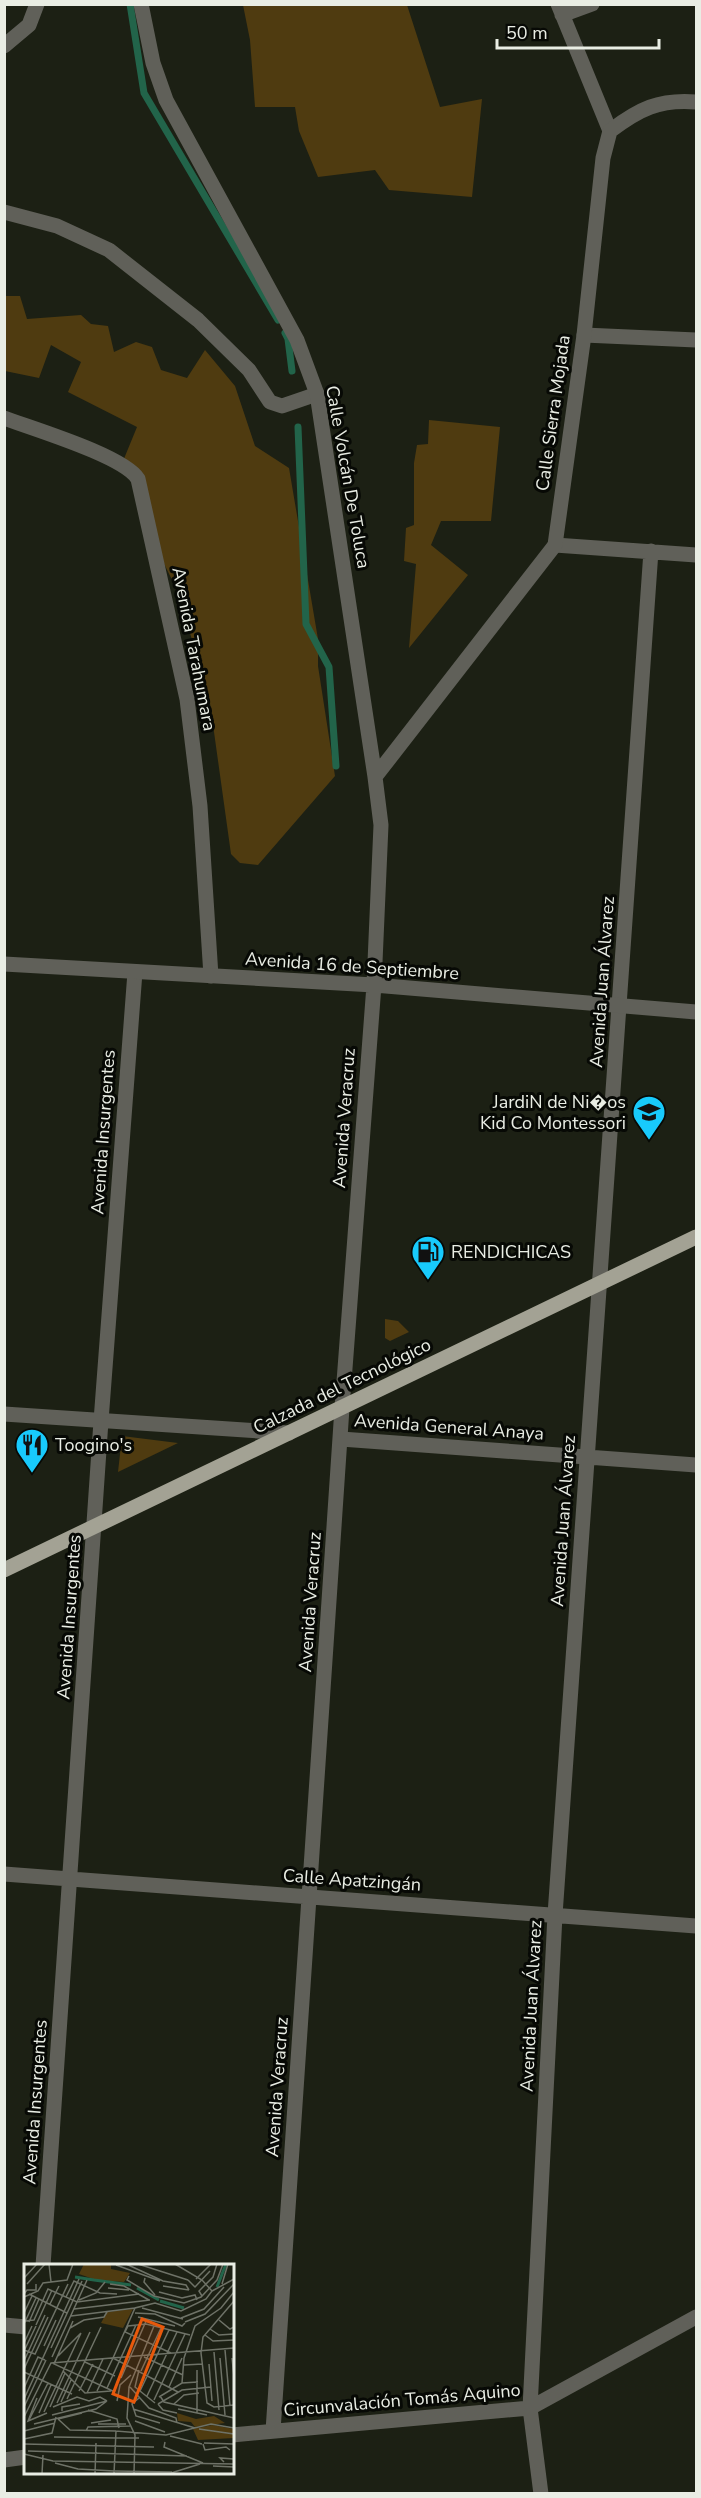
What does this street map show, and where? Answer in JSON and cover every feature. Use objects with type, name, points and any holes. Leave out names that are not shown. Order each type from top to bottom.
[{"type":"main road","name":"Calzada del Tecnológico","points":[[4,1570],[696,1237]]},
{"type":"street","points":[[4,46],[29,25],[37,4]]},
{"type":"street","name":"Calle Volcán De Toluca","points":[[141,4],[153,63],[165,100],[297,340],[317,394],[375,777]]},
{"type":"street","points":[[592,4],[560,10],[610,130],[636,111],[696,92]]},
{"type":"street","points":[[674,100],[696,102]]},
{"type":"street","name":"Calle Sierra Mojada","points":[[375,777],[555,545],[584,335],[603,158],[610,130]]},
{"type":"street","points":[[4,212],[57,226],[110,250],[198,320],[249,370],[270,402],[282,406],[317,394]]},
{"type":"street","points":[[584,335],[696,339]]},
{"type":"street","name":"Avenida Tarahumara","points":[[4,418],[100,454],[128,467],[138,478],[187,699],[200,806],[211,976]]},
{"type":"street","points":[[555,545],[696,555]]},
{"type":"street","name":"Avenida Juan Álvarez","points":[[541,2493],[530,2408],[555,1915],[651,551]]},
{"type":"street","name":"Avenida Veracruz","points":[[273,2431],[342,1408],[374,985],[381,825],[375,777]]},
{"type":"street","name":"Avenida 16 de Septiembre","points":[[4,964],[374,985],[696,1012]]},
{"type":"street","name":"Avenida Insurgentes","points":[[44,2264],[101,1421],[135,972]]},
{"type":"street","points":[[4,1414],[289,1433]]},
{"type":"street","name":"Avenida General Anaya","points":[[341,1439],[696,1465]]},
{"type":"street","name":"Calle Apatzingán","points":[[4,1874],[696,1926]]},
{"type":"street","name":"Circunvalación Tomás Aquino","points":[[234,2435],[530,2408],[696,2317]]},
{"type":"street","points":[[4,2325],[24,2326]]},
{"type":"street","points":[[4,2460],[24,2457]]},
{"type":"shaded area","points":[[243,5],[407,5],[440,107],[482,99],[472,197],[389,190],[375,170],[318,177],[299,131],[295,107],[255,107],[250,40]]},
{"type":"shaded area","points":[[5,296],[20,296],[27,319],[81,315],[91,324],[108,326],[114,352],[136,342],[152,347],[161,370],[187,378],[205,350],[235,386],[255,446],[289,468],[318,639],[318,666],[335,776],[258,865],[240,863],[231,854],[209,696],[177,590],[140,515],[131,471],[121,466],[137,427],[68,392],[81,362],[51,345],[39,378],[5,371]]},
{"type":"shaded area","points":[[429,420],[500,427],[491,521],[441,521],[431,545],[468,575],[409,648],[416,564],[404,561],[406,528],[414,525],[414,463],[417,445],[428,444]]},
{"type":"shaded area","points":[[385,1319],[398,1321],[409,1332],[390,1341],[385,1338]]},
{"type":"shaded area","points":[[122,1436],[178,1443],[118,1472]]},
{"type":"waterway","points":[[130,4],[144,93],[278,320]]},
{"type":"waterway","points":[[285,333],[288,339],[292,371]]},
{"type":"waterway","points":[[298,427],[306,624],[329,667],[336,766]]},
{"type":"place","name":"JardiN de Ni�os Kid Co Montessori","points":[[649,1141]]},
{"type":"place","name":"RENDICHICAS","points":[[428,1281]]},
{"type":"place","name":"Toogino's","points":[[32,1474]]}]
